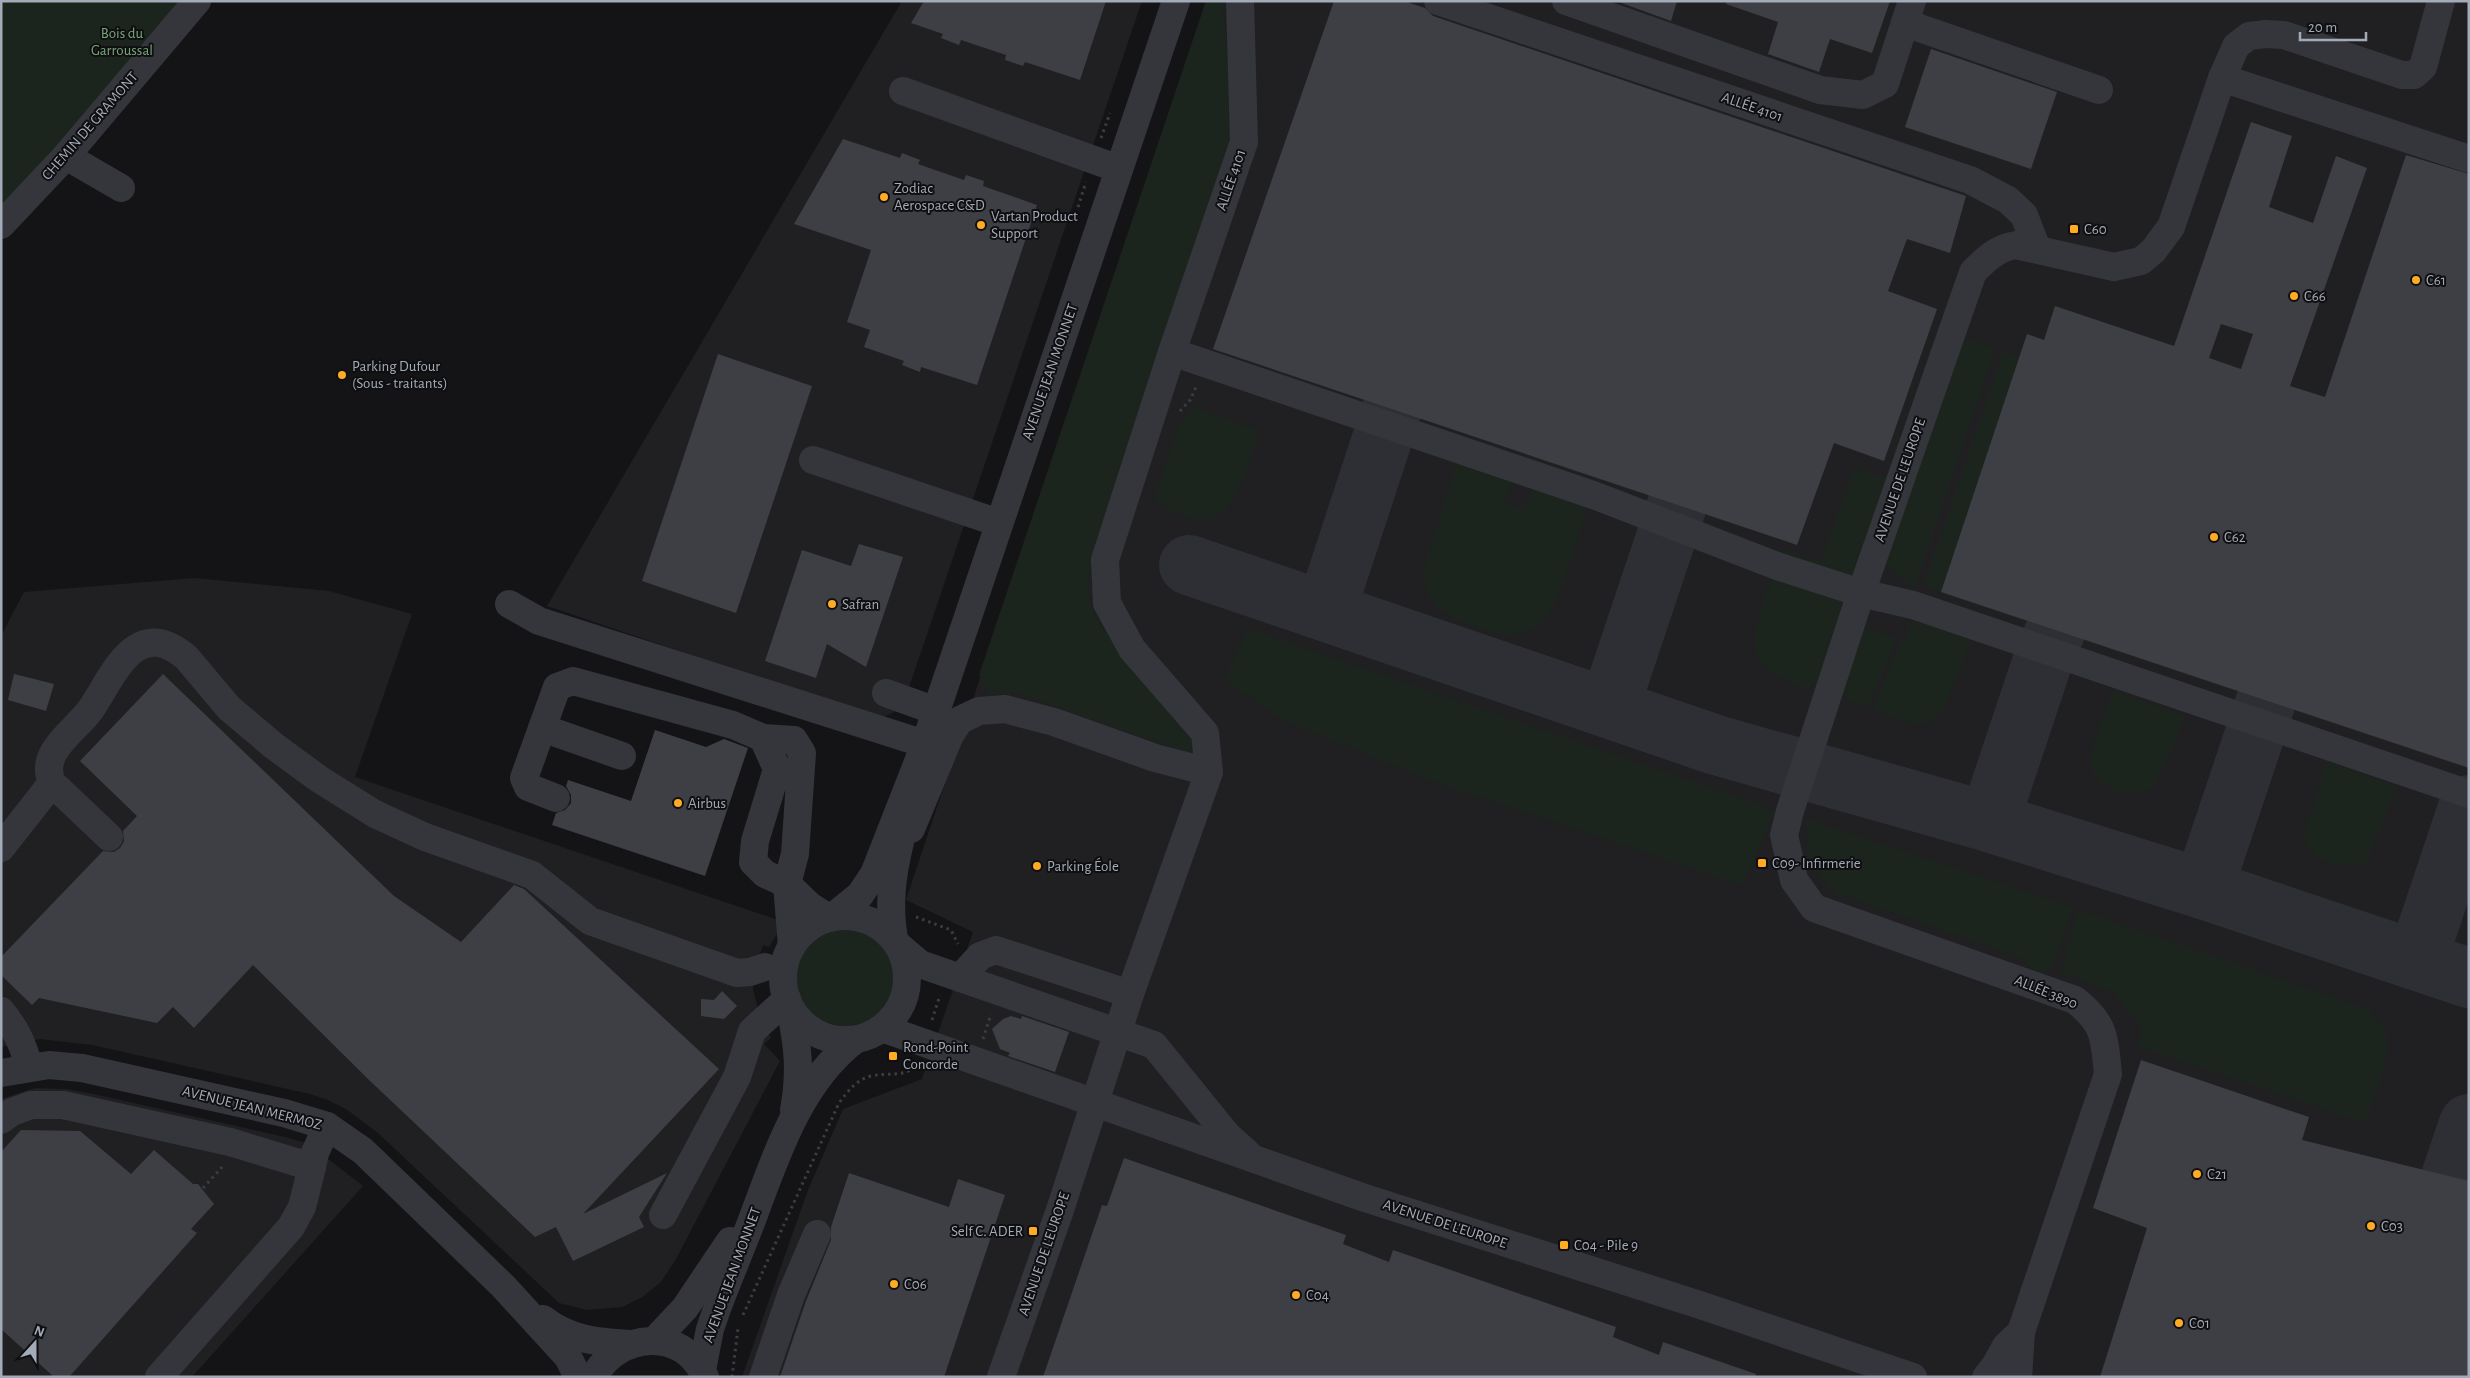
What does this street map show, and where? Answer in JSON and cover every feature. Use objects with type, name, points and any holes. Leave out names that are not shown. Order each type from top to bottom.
[{"type":"street","name":"CHEMIN DE GRAMONT","points":[[1,225],[66,156],[197,1]]},
{"type":"street","name":"AVENUE JEAN MONNET","points":[[832,917],[860,895],[874,874],[925,744],[1176,1]]},
{"type":"street","name":"ALLÉE 4101","points":[[1208,772],[1205,733],[1132,649],[1107,603],[1105,560],[1172,352],[1244,142],[1240,1]]},
{"type":"street","name":"ALLÉE 4101","points":[[1438,1],[1970,180],[2008,200],[2024,215],[2037,249]]},
{"type":"street","points":[[1566,1],[1820,90],[1863,95],[1885,84],[1909,12],[2099,90]]},
{"type":"street","points":[[2441,1],[2423,67],[2414,75],[2402,75],[2284,35],[2266,34],[2249,36],[2236,46],[2222,78],[2469,159]]},
{"type":"street","name":"AVENUE DE L'EUROPE","points":[[1784,835],[1861,593],[1973,272],[1992,254],[2004,247],[2016,245],[2114,267],[2141,261],[2153,251],[2171,228],[2222,78]]},
{"type":"street","points":[[902,91],[1119,169]]},
{"type":"street","points":[[66,156],[120,188]]},
{"type":"street","points":[[1172,352],[1596,496],[1777,566],[1861,593],[1913,605],[2469,794]]},
{"type":"street","points":[[813,460],[999,523]]},
{"type":"street","points":[[509,604],[539,621],[925,744]]},
{"type":"street","points":[[109,837],[52,783],[49,770],[53,751],[90,710],[125,655],[144,644],[163,644],[179,651],[186,657],[228,708],[274,746],[319,779],[382,817],[425,838],[532,874],[590,921],[736,973],[750,972],[765,967]]},
{"type":"street","points":[[556,798],[528,787],[524,778],[557,687],[573,681],[733,725],[763,738],[794,740],[802,753],[795,854],[787,884],[792,946]]},
{"type":"street","points":[[886,694],[936,711]]},
{"type":"street","points":[[900,842],[914,825],[950,735],[960,720],[979,711],[1005,709],[1054,722],[1155,758],[1208,772]]},
{"type":"street","points":[[542,728],[622,756]]},
{"type":"street","points":[[763,738],[777,769],[756,841],[753,862],[765,874],[787,884],[810,906],[832,917]]},
{"type":"street","name":"AVENUE JEAN MONNET","points":[[897,943],[890,906],[894,870],[925,744]]},
{"type":"street","name":"AVENUE DE L'EUROPE","points":[[1001,1377],[1060,1210],[1093,1103],[1130,994],[1208,772]]},
{"type":"street","points":[[1,848],[52,783]]},
{"type":"street","name":"ALLÉE 3890","points":[[1784,835],[1794,880],[1814,908],[2075,1000],[2092,1013],[2103,1033],[2108,1074],[2021,1332]]},
{"type":"street","points":[[897,943],[906,964],[906,991],[895,1016],[882,1028],[869,1036],[855,1040],[832,1038],[811,1030],[799,1020],[789,1003],[783,971],[792,946],[802,933],[814,924],[832,917],[861,918],[885,929],[920,964],[954,974],[1154,1045],[1228,1136],[1256,1160]]},
{"type":"street","points":[[954,974],[980,956],[996,950],[1130,994]]},
{"type":"street","points":[[663,1216],[737,1078],[752,1031],[789,1003]]},
{"type":"street","name":"AVENUE JEAN MONNET","points":[[789,1003],[799,1058],[799,1079],[792,1119]]},
{"type":"street","points":[[1,1011],[13,1025],[23,1042],[29,1067]]},
{"type":"street","name":"AVENUE DE L'EUROPE","points":[[882,1028],[1256,1160],[1635,1286],[1700,1305],[1910,1376]]},
{"type":"street","name":"AVENUE JEAN MONNET","points":[[704,1373],[710,1329],[792,1119],[820,1075],[842,1050],[855,1040]]},
{"type":"street","name":"AVENUE JEAN MERMOZ","points":[[1,1073],[49,1065],[82,1068],[284,1113],[328,1126],[363,1151],[503,1286],[568,1357],[578,1377]]},
{"type":"street","points":[[1,1120],[12,1112],[31,1105],[63,1105],[230,1142],[312,1167]]},
{"type":"street","points":[[159,1377],[291,1227],[302,1208],[315,1153],[328,1126]]},
{"type":"street","name":"AVENUE JEAN MONNET","points":[[594,1377],[600,1365],[613,1352],[642,1342],[685,1308],[699,1289],[766,1182]]},
{"type":"street","points":[[763,1377],[791,1295],[816,1234]]},
{"type":"street","name":"AVENUE JEAN MERMOZ","points":[[503,1286],[549,1324],[566,1334],[599,1342],[642,1342],[673,1345],[690,1356],[704,1373]]},
{"type":"street","points":[[1986,1377],[1996,1366],[2006,1346],[2021,1332]]},
{"type":"street","points":[[2018,1377],[2021,1332]]},
{"type":"path","points":[[1076,213],[1113,105]]},
{"type":"path","points":[[1179,413],[1190,400],[1206,364]]},
{"type":"path","points":[[743,1316],[839,1103],[852,1085],[871,1076],[908,1073],[918,1064],[954,974],[958,944],[951,930],[914,916]]},
{"type":"path","points":[[981,1045],[994,1008]]},
{"type":"path","points":[[732,1377],[739,1325]]},
{"type":"shaded area","points":[[902,1],[1142,1],[902,708],[880,719],[547,606]]},
{"type":"shaded area","points":[[1206,1],[2469,1],[2469,1377],[742,1377],[808,1190],[843,1109],[922,1079],[973,932],[906,900]]},
{"type":"shaded area","points":[[195,578],[329,591],[412,614],[355,777],[784,922],[769,947],[763,945],[755,967],[753,989],[759,1013],[771,1038],[764,1044],[780,1061],[676,1259],[661,1282],[641,1298],[622,1307],[587,1310],[559,1303],[378,1133],[346,1109],[328,1100],[310,1094],[92,1045],[40,1039],[1,1047],[1,636],[24,592]]},
{"type":"shaded area","points":[[35,1088],[66,1089],[94,1094],[289,1138],[309,1144],[363,1186],[192,1377],[1,1377],[1,1099]]},
{"type":"green space","name":"Bois du Garroussal","points":[[1,1],[189,1],[1,219]]},
{"type":"green space","points":[[1206,1],[1222,1],[1235,122],[1225,173],[1088,576],[1088,597],[1097,621],[1197,746],[1193,744],[1189,753],[1016,693],[990,695],[979,675]]},
{"type":"green space","points":[[1962,338],[1995,349],[1914,587],[1885,564]]},
{"type":"green space","points":[[2003,353],[2019,357],[1941,592],[1924,586]]},
{"type":"green space","points":[[1193,407],[1259,431],[1239,489],[1231,503],[1221,513],[1209,520],[1189,519],[1154,500],[1179,425]]},
{"type":"green space","points":[[1458,461],[1513,481],[1504,503],[1524,510],[1533,487],[1588,506],[1557,598],[1544,620],[1529,631],[1520,634],[1501,634],[1456,619],[1446,613],[1432,600],[1426,588],[1424,567]]},
{"type":"green space","points":[[1855,468],[1888,480],[1852,581],[1780,557],[1783,549],[1821,562]]},
{"type":"green space","points":[[1774,574],[1843,597],[1844,603],[1819,683],[1806,688],[1774,674],[1765,667],[1759,658],[1756,646],[1758,621]]},
{"type":"green space","points":[[1913,619],[1971,639],[1945,706],[1931,722],[1913,724],[1873,709],[1901,640],[1905,641]]},
{"type":"green space","points":[[1862,626],[1896,638],[1868,708],[1847,698],[1842,692],[1841,687]]},
{"type":"green space","points":[[1248,629],[1775,810],[1743,885],[1435,782],[1283,720],[1224,680]]},
{"type":"green space","points":[[2113,690],[2185,717],[2162,771],[2151,788],[2134,792],[2118,792],[2100,781],[2092,769],[2092,752]]},
{"type":"green space","points":[[2327,762],[2396,786],[2367,862],[2346,865],[2330,862],[2316,854],[2303,839]]},
{"type":"green space","points":[[1806,819],[2074,908],[2050,970],[2040,974],[2017,956],[1836,893],[1819,875],[1807,855]]},
{"type":"green space","points":[[2079,910],[2367,1009],[2383,1026],[2387,1048],[2378,1088],[2365,1123],[2138,1046],[2143,1031],[2115,993],[2061,972]]},
{"type":"green space","points":[[845,928],[864,932],[880,942],[890,958],[894,977],[890,996],[880,1012],[864,1022],[845,1026],[826,1022],[810,1012],[800,996],[796,977],[800,958],[810,942],[826,932]]},
{"type":"building","points":[[924,1],[1106,1],[1080,80],[1025,62],[1023,66],[1005,60],[1006,55],[961,40],[959,45],[941,38],[943,34],[911,23]]},
{"type":"building","points":[[1334,1],[1404,1],[1425,8],[1433,16],[1966,196],[1950,253],[1907,239],[1888,291],[1937,309],[1884,461],[1834,443],[1797,545],[1213,349]]},
{"type":"building","points":[[1616,1],[1677,1],[1671,21]]},
{"type":"building","points":[[1727,1],[1890,1],[1872,53],[1830,39],[1819,72],[1768,54],[1778,22],[1726,4]]},
{"type":"building","points":[[1931,49],[2057,92],[2031,169],[1905,127]]},
{"type":"building","name":"C62","points":[[2251,122],[2292,136],[2269,207],[2313,223],[2336,156],[2367,168],[2290,386],[2325,397],[2406,155],[2469,174],[2469,768],[1941,592],[2027,334],[2044,340],[2055,306],[2174,346]],"holes":[[[2221,324],[2253,334],[2241,369],[2209,358]]]},
{"type":"building","points":[[843,139],[900,158],[902,153],[920,160],[918,164],[964,180],[966,175],[984,181],[983,186],[1037,205],[977,385],[921,367],[920,372],[902,365],[904,361],[864,347],[870,330],[847,322],[871,250],[794,224]]},
{"type":"building","points":[[718,354],[812,386],[736,613],[642,581]]},
{"type":"building","points":[[859,544],[903,557],[866,667],[827,644],[816,678],[765,661],[802,550],[851,566]]},
{"type":"building","points":[[14,674],[54,684],[46,711],[8,700]]},
{"type":"building","points":[[163,674],[394,896],[461,942],[514,885],[524,889],[719,1069],[583,1214],[667,1173],[639,1217],[644,1227],[573,1261],[556,1227],[535,1237],[368,1079],[253,965],[194,1028],[173,1007],[157,1023],[39,998],[32,1005],[1,975],[1,957],[103,851],[114,852],[120,848],[124,841],[123,831],[137,816],[80,761]]},
{"type":"building","points":[[655,730],[706,747],[724,739],[748,748],[705,876],[552,825],[556,813],[565,810],[571,803],[571,795],[566,786],[568,780],[631,801]]},
{"type":"building","points":[[722,991],[737,1006],[724,1019],[701,1016],[701,999],[714,1000]]},
{"type":"building","points":[[1011,1016],[1021,1019],[1022,1016],[1069,1032],[1055,1072],[1008,1056],[1010,1053],[1000,1049],[992,1029],[1003,1019]]},
{"type":"building","points":[[2141,1060],[2309,1117],[2302,1140],[2469,1181],[2469,1377],[2100,1377],[2147,1228],[2093,1208]]},
{"type":"building","points":[[21,1130],[80,1131],[131,1174],[154,1150],[193,1184],[198,1184],[214,1204],[191,1229],[197,1233],[69,1377],[54,1377],[1,1329],[1,1152]]},
{"type":"building","name":"C04","points":[[1124,1158],[1346,1235],[1343,1244],[1389,1262],[1393,1250],[1616,1327],[1613,1337],[1659,1355],[1663,1342],[1756,1374],[1755,1377],[1043,1377],[1102,1205],[1107,1206]]},
{"type":"building","name":"C06","points":[[849,1173],[949,1207],[958,1179],[1005,1195],[944,1377],[780,1377],[806,1301],[831,1240],[831,1227]]},
{"type":"taxiway","points":[[1326,610],[1392,409]]},
{"type":"taxiway","points":[[1609,708],[1677,505]]},
{"type":"taxiway","points":[[1189,565],[1716,745],[1989,822],[2203,889],[2469,978]]},
{"type":"taxiway","points":[[1989,822],[2046,651],[2056,630]]},
{"type":"taxiway","points":[[2203,889],[2266,701]]},
{"type":"taxiway","points":[[2417,960],[2469,805]]},
{"type":"taxiway","points":[[2451,1177],[2469,1124]]},
{"type":"place","name":"Zodiac Aerospace C&D","points":[[884,197]]},
{"type":"place","name":"Vartan Product Support","points":[[981,225]]},
{"type":"place","name":"C60","points":[[2074,229]]},
{"type":"place","name":"C61","points":[[2416,280]]},
{"type":"place","name":"C66","points":[[2294,296]]},
{"type":"place","name":"Parking Dufour (Sous - traitants)","points":[[342,375]]},
{"type":"place","name":"C62","points":[[2214,537]]},
{"type":"place","name":"Safran","points":[[832,604]]},
{"type":"place","name":"Airbus","points":[[678,803]]},
{"type":"place","name":"C09- Infirmerie","points":[[1762,863]]},
{"type":"place","name":"Parking Éole","points":[[1037,866]]},
{"type":"place","name":"Rond-Point Concorde","points":[[893,1056]]},
{"type":"place","name":"C21","points":[[2197,1174]]},
{"type":"place","name":"C03","points":[[2371,1226]]},
{"type":"place","name":"Self C. ADER","points":[[1033,1231]]},
{"type":"place","name":"C04 - Pile 9","points":[[1564,1245]]},
{"type":"place","name":"C06","points":[[894,1284]]},
{"type":"place","name":"C04","points":[[1296,1295]]},
{"type":"place","name":"C01","points":[[2179,1323]]}]
